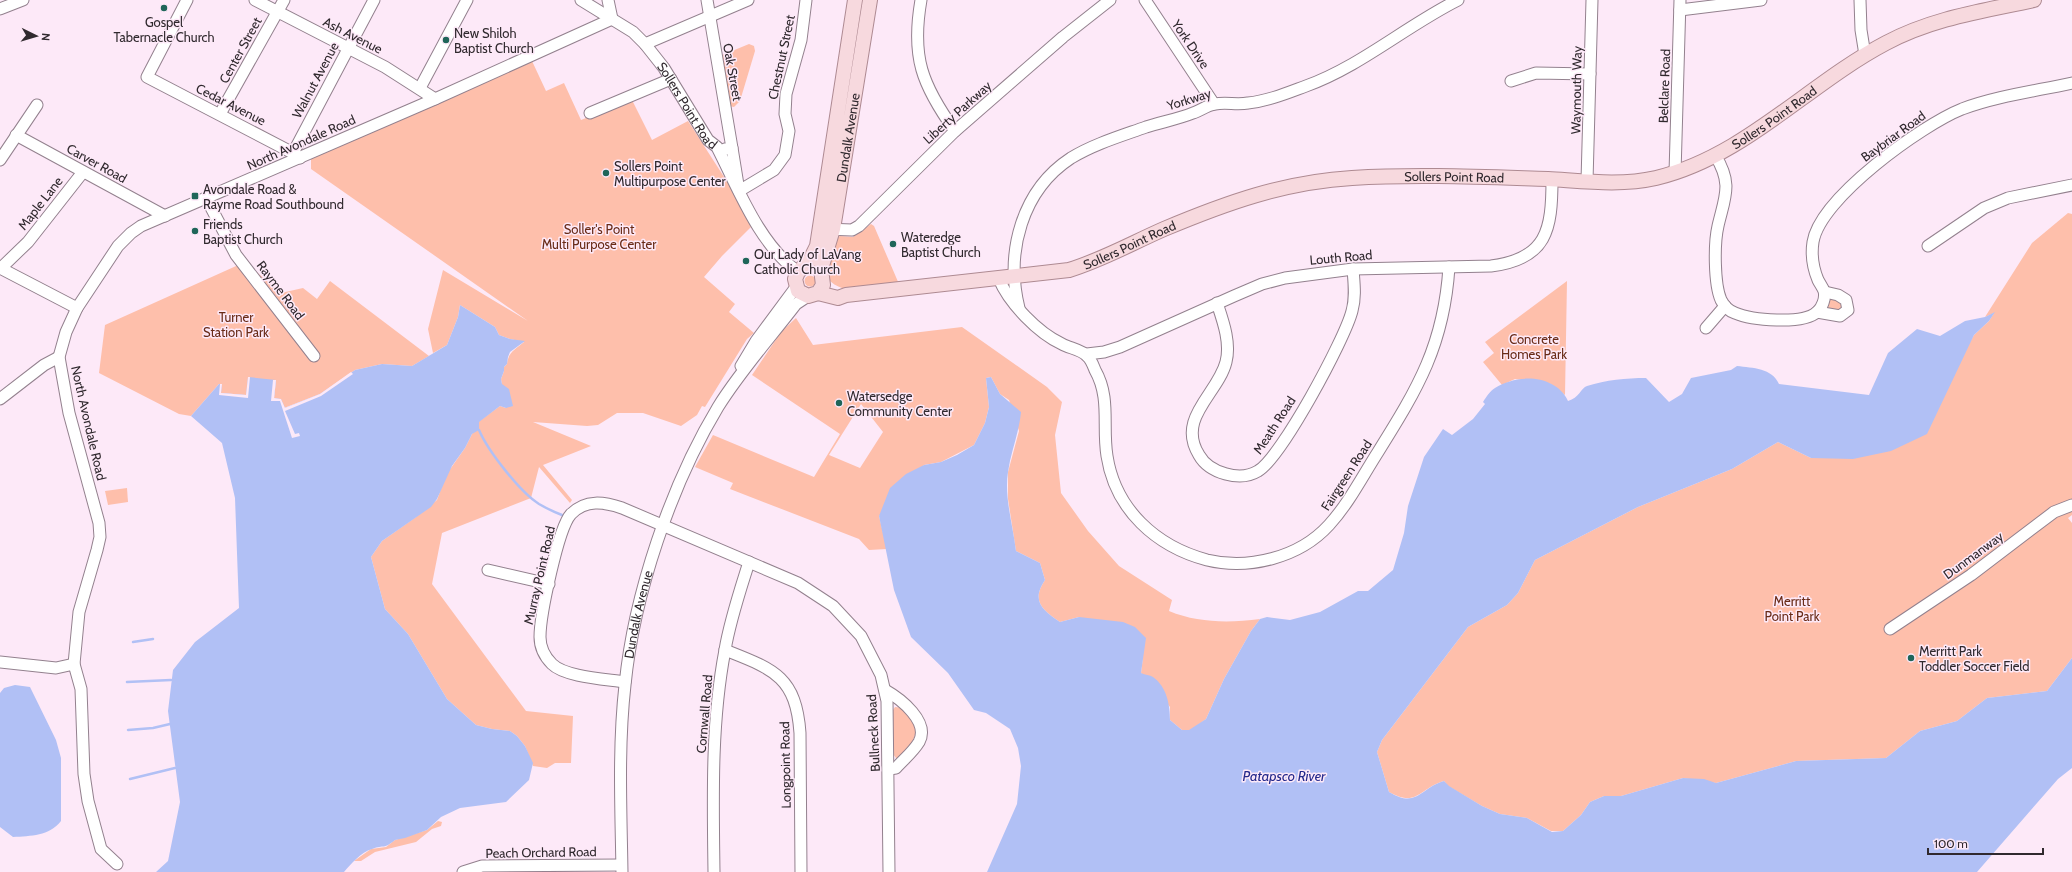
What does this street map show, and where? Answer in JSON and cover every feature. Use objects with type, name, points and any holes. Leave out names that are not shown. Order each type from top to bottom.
[{"type":"main road","name":"Dundalk Avenue","points":[[813,294],[821,290],[823,277],[821,269],[855,0]]},
{"type":"main road","name":"Dundalk Avenue","points":[[796,287],[795,279],[810,260],[816,246],[827,229],[870,0]]},
{"type":"main road","name":"Sollers Point Road","points":[[813,294],[838,298],[846,295],[1069,270],[1082,266],[1162,230],[1213,210],[1274,189],[1351,178],[1472,177],[1587,181],[1637,181],[1675,172],[1696,166],[1714,156],[1780,114],[1865,55],[1885,43],[1924,25],[1949,18],[2034,0]]},
{"type":"main road","points":[[801,270],[811,267],[823,277],[828,287],[846,295]]},
{"type":"main road","points":[[796,287],[801,293],[813,294]]},
{"type":"street","points":[[0,9],[23,0]]},
{"type":"street","name":"Cedar Avenue","points":[[187,0],[147,77],[296,155]]},
{"type":"street","name":"Ash Avenue","points":[[255,0],[385,67],[435,99]]},
{"type":"street","name":"Center Street","points":[[220,114],[284,0]]},
{"type":"street","name":"Walnut Avenue","points":[[296,155],[348,48],[374,0]]},
{"type":"street","points":[[420,88],[468,0]]},
{"type":"street","name":"Sollers Point Road","points":[[581,0],[633,32],[655,55],[708,140],[717,147],[739,191],[774,250],[801,270]]},
{"type":"street","points":[[608,0],[612,19]]},
{"type":"street","name":"Oak Street","points":[[707,0],[739,191]]},
{"type":"street","points":[[645,44],[748,0]]},
{"type":"street","name":"Chestnut Street","points":[[739,191],[774,170],[785,155],[789,131],[785,114],[786,94],[801,40],[806,0]]},
{"type":"street","points":[[921,0],[917,23],[919,62],[933,100],[956,131]]},
{"type":"street","name":"Liberty Parkway","points":[[827,229],[852,230],[859,226],[956,131],[1063,37],[1110,0]]},
{"type":"street","name":"York Drive","points":[[1145,0],[1214,104]]},
{"type":"street","name":"Yorkway","points":[[1015,277],[1015,256],[1019,232],[1025,212],[1042,184],[1060,166],[1090,148],[1214,104],[1234,104],[1260,101],[1307,86],[1335,74],[1458,0]]},
{"type":"street","name":"Waymouth Way","points":[[1587,181],[1592,0]]},
{"type":"street","points":[[1680,5],[1761,0]]},
{"type":"street","points":[[1860,0],[1861,30],[1865,55]]},
{"type":"street","name":"Belclare Road","points":[[1675,172],[1680,5]]},
{"type":"street","name":"North Avondale Road","points":[[117,864],[101,850],[88,801],[84,774],[81,689],[74,664],[79,612],[100,536],[99,523],[69,413],[59,357],[66,332],[77,308],[118,246],[131,233],[296,155],[435,99],[612,19]]},
{"type":"street","points":[[1511,81],[1536,73],[1590,74]]},
{"type":"street","points":[[590,113],[671,79]]},
{"type":"street","name":"Baybriar Road","points":[[1825,292],[1813,264],[1813,243],[1815,233],[1820,222],[1834,205],[1862,177],[1929,127],[1961,110],[1980,102],[2072,83]]},
{"type":"street","points":[[0,160],[37,105]]},
{"type":"street","name":"Carver Road","points":[[16,135],[165,216]]},
{"type":"street","points":[[717,147],[725,149],[732,148]]},
{"type":"street","points":[[1714,156],[1721,165],[1726,182],[1726,197],[1718,227],[1716,247],[1719,294],[1726,306],[1735,313],[1772,320],[1798,318],[1817,312],[1840,316],[1848,310],[1846,300],[1838,295],[1825,292],[1822,304],[1817,312]]},
{"type":"street","name":"Maple Lane","points":[[1,268],[28,242],[83,172]]},
{"type":"street","name":"Louth Road","points":[[1087,354],[1104,352],[1120,347],[1216,303],[1262,284],[1285,278],[1353,269],[1491,266],[1509,264],[1530,253],[1539,245],[1549,223],[1552,180]]},
{"type":"street","points":[[1928,246],[1990,205],[2027,192],[2072,184]]},
{"type":"street","name":"Rayme Road","points":[[206,198],[236,255],[314,356]]},
{"type":"street","name":"Fairgreen Road","points":[[1087,354],[1100,378],[1104,390],[1109,468],[1113,482],[1130,512],[1153,535],[1165,543],[1191,555],[1216,562],[1236,564],[1270,559],[1302,546],[1316,537],[1328,526],[1344,507],[1360,483],[1398,419],[1431,356],[1445,305],[1449,267]]},
{"type":"street","points":[[1,268],[77,308]]},
{"type":"street","name":"Meath Road","points":[[1216,303],[1226,334],[1226,361],[1223,371],[1197,413],[1193,428],[1193,438],[1198,455],[1212,468],[1231,475],[1250,474],[1265,466],[1275,453],[1334,356],[1352,311],[1355,291],[1353,269]]},
{"type":"street","points":[[1015,277],[1016,295],[1019,308]]},
{"type":"street","points":[[999,279],[1005,293],[1045,334],[1061,344],[1087,354]]},
{"type":"street","name":"Dundalk Avenue","points":[[738,376],[742,362],[796,287]]},
{"type":"street","name":"Dundalk Avenue","points":[[622,868],[621,753],[625,682],[630,650],[640,606],[663,526],[680,483],[700,441],[738,376],[796,304],[813,294]]},
{"type":"street","points":[[1706,328],[1726,306]]},
{"type":"street","points":[[0,399],[44,365],[59,357]]},
{"type":"street","name":"Murray Point Road","points":[[625,682],[558,670],[546,658],[541,646],[540,636],[549,584],[564,526],[571,515],[586,505],[607,503],[663,526]]},
{"type":"street","name":"Dunmanway","points":[[1890,629],[1970,575],[2054,512],[2072,505]]},
{"type":"street","name":"Bullneck Road","points":[[663,526],[798,583],[833,606],[861,636],[872,655],[885,690],[888,714],[889,872]]},
{"type":"street","name":"Cornwall Road","points":[[714,872],[714,741],[717,699],[734,608],[749,562]]},
{"type":"street","points":[[488,570],[549,584]]},
{"type":"street","name":"Longpoint Road","points":[[725,650],[762,665],[778,675],[785,683],[795,703],[799,716],[800,734],[801,872]]},
{"type":"street","points":[[0,662],[56,668],[74,664]]},
{"type":"street","points":[[885,690],[894,696],[912,713],[919,721],[921,730],[919,742],[896,768],[889,768]]},
{"type":"street","name":"Peach Orchard Road","points":[[463,872],[482,866],[528,869],[622,868]]},
{"type":"green space","points":[[749,44],[754,46],[755,51],[740,101],[734,107],[729,106],[720,56]]},
{"type":"green space","name":"Soller's Point Multi Purpose Center","points":[[532,61],[546,91],[564,83],[581,120],[632,100],[652,140],[688,121],[737,197],[751,227],[722,256],[704,277],[735,304],[729,312],[754,333],[747,339],[705,407],[702,406],[697,415],[681,426],[643,413],[617,413],[598,425],[587,426],[533,422],[591,446],[543,465],[572,500],[570,503],[539,467],[531,498],[442,533],[432,584],[526,711],[573,716],[571,763],[555,763],[547,768],[533,766],[525,746],[517,736],[510,731],[476,725],[447,699],[408,634],[385,609],[371,557],[382,541],[437,500],[446,475],[465,448],[478,422],[500,406],[506,408],[501,379],[504,367],[507,364],[509,356],[524,342],[499,335],[495,327],[460,305],[458,317],[447,345],[433,353],[428,329],[443,270],[528,321],[311,169],[311,158]]},
{"type":"green space","name":"Merritt Point Park","points":[[2068,213],[2072,214],[2072,515],[2068,518],[2072,523],[2072,658],[2047,691],[1987,698],[1957,721],[1920,731],[1886,758],[1796,761],[1716,783],[1683,778],[1621,796],[1604,796],[1590,802],[1581,815],[1563,831],[1551,831],[1527,818],[1500,814],[1482,806],[1448,786],[1444,781],[1413,797],[1406,798],[1389,792],[1377,752],[1382,740],[1468,627],[1507,605],[1518,593],[1535,560],[1638,507],[1732,469],[1778,442],[1811,458],[1964,353],[1974,335],[1989,321],[1994,313],[1985,317],[2032,243]]},
{"type":"green space","points":[[871,224],[874,226],[899,284],[859,290],[839,287],[831,282],[825,274],[835,238],[840,236],[853,237]]},
{"type":"green space","name":"Turner Station Park","points":[[245,262],[281,293],[303,288],[317,299],[330,281],[429,356],[412,366],[382,364],[355,370],[320,394],[284,408],[274,399],[276,380],[246,395],[221,393],[219,384],[191,416],[179,414],[99,373],[105,325]]},
{"type":"green space","points":[[808,276],[812,276],[814,277],[814,285],[808,286],[805,283],[805,279]]},
{"type":"green space","name":"Concrete Homes Park","points":[[1567,281],[1565,395],[1551,384],[1515,379],[1502,385],[1483,362],[1494,353],[1485,342]]},
{"type":"green space","points":[[1831,297],[1845,303],[1841,312],[1828,310],[1827,306]]},
{"type":"green space","points":[[796,318],[813,345],[962,327],[1047,387],[1062,402],[1055,435],[1061,493],[1088,531],[1119,566],[1172,600],[1169,611],[1202,620],[1237,621],[1260,619],[1251,631],[1224,679],[1206,719],[1190,731],[1182,730],[1170,720],[1170,707],[1141,673],[1143,657],[1079,617],[1060,622],[1048,613],[1040,604],[1039,594],[1045,580],[1040,563],[1016,551],[1008,499],[1008,472],[1019,431],[1009,400],[1000,394],[991,377],[986,378],[989,407],[985,423],[974,445],[941,462],[924,465],[879,516],[887,549],[869,550],[859,539],[730,489],[733,483],[695,467],[713,435],[814,477],[840,434],[752,375],[781,332]],"holes":[[[861,404],[883,432],[860,468],[829,455]]]},
{"type":"green space","points":[[127,488],[128,502],[108,505],[105,491]]},
{"type":"green space","points":[[895,707],[900,708],[908,714],[913,720],[916,731],[912,742],[900,758],[896,758],[893,754],[893,710]]},
{"type":"green space","points":[[438,821],[442,822],[441,826],[432,829],[416,842],[375,852],[361,861],[354,861],[371,849],[386,847],[395,840],[427,830]]},
{"type":"water","points":[[460,305],[495,327],[499,335],[510,339],[525,341],[510,352],[501,379],[502,384],[509,389],[513,406],[506,408],[500,406],[479,422],[479,430],[472,434],[465,448],[452,466],[437,499],[431,507],[382,541],[371,557],[385,609],[408,634],[447,699],[476,725],[510,731],[517,736],[525,746],[533,763],[529,780],[506,802],[460,808],[441,817],[427,830],[395,840],[386,846],[364,853],[344,872],[156,872],[168,861],[180,802],[168,711],[173,670],[195,642],[239,608],[235,498],[222,443],[191,416],[219,384],[222,384],[221,393],[246,395],[248,377],[276,380],[274,398],[281,399],[285,408],[320,394],[355,370],[382,364],[412,366],[447,345],[458,317]]},
{"type":"water","name":"Patapsco River","points":[[1995,312],[1989,321],[1974,335],[1927,434],[1891,451],[1853,459],[1811,458],[1778,442],[1732,469],[1638,507],[1535,560],[1518,593],[1507,605],[1468,627],[1382,740],[1377,752],[1389,792],[1398,797],[1412,798],[1418,796],[1436,784],[1444,781],[1449,786],[1482,806],[1500,814],[1527,818],[1552,832],[1563,831],[1581,815],[1590,802],[1604,796],[1621,796],[1683,778],[1704,779],[1716,783],[1796,761],[1886,758],[1920,731],[1957,721],[1987,698],[2047,691],[2072,658],[2072,768],[2058,779],[1977,872],[987,872],[1017,804],[1021,766],[1018,748],[1010,729],[986,713],[974,710],[948,673],[911,637],[894,590],[879,516],[890,488],[906,474],[924,465],[941,462],[974,445],[985,423],[989,407],[986,378],[991,377],[1000,394],[1021,412],[1019,427],[1008,472],[1007,491],[1016,551],[1040,563],[1045,580],[1039,594],[1040,604],[1048,613],[1060,622],[1079,617],[1123,622],[1135,627],[1146,638],[1141,673],[1153,677],[1162,686],[1167,697],[1170,720],[1182,730],[1189,730],[1206,719],[1224,679],[1251,631],[1260,619],[1267,617],[1290,620],[1320,612],[1358,591],[1368,591],[1393,570],[1404,533],[1408,506],[1424,457],[1443,429],[1452,435],[1473,419],[1485,404],[1483,402],[1491,391],[1504,383],[1514,380],[1536,379],[1555,386],[1562,392],[1568,401],[1575,398],[1587,386],[1601,382],[1631,378],[1646,378],[1669,402],[1682,394],[1691,378],[1731,370],[1737,366],[1755,368],[1767,372],[1776,379],[1779,384],[1869,395],[1888,353],[1917,329],[1940,336],[1965,321],[1985,317]]},
{"type":"water","points":[[15,685],[30,687],[56,740],[61,758],[61,821],[51,830],[39,834],[13,837],[0,827],[0,693],[4,688]]},
{"type":"pier","points":[[351,372],[353,374],[321,396],[285,411],[295,434],[299,433],[300,436],[292,438],[280,401],[271,401],[273,380],[276,380],[274,398],[281,399],[285,408],[320,394]]},
{"type":"pier","points":[[248,377],[250,377],[248,398],[219,395],[220,384],[222,384],[221,393],[246,395]]},
{"type":"waterway","points":[[479,430],[483,439],[514,481],[539,504],[562,515]]},
{"type":"waterway","points":[[133,642],[153,639]]},
{"type":"waterway","points":[[127,682],[171,680]]},
{"type":"waterway","points":[[128,730],[153,728],[170,724]]},
{"type":"waterway","points":[[130,779],[175,768]]},
{"type":"place","name":"Gospel Tabernacle Church","points":[[164,8]]},
{"type":"place","name":"New Shiloh Baptist Church","points":[[446,40]]},
{"type":"place","name":"Sollers Point Multipurpose Center","points":[[606,173]]},
{"type":"place","name":"Avondale Road & Rayme Road Southbound","points":[[195,196]]},
{"type":"place","name":"Friends Baptist Church","points":[[195,231]]},
{"type":"place","name":"Wateredge Baptist Church","points":[[893,244]]},
{"type":"place","name":"Our Lady of LaVang Catholic Church","points":[[746,261]]},
{"type":"place","name":"Watersedge Community Center","points":[[839,403]]},
{"type":"place","name":"Merritt Park Toddler Soccer Field","points":[[1911,658]]}]
